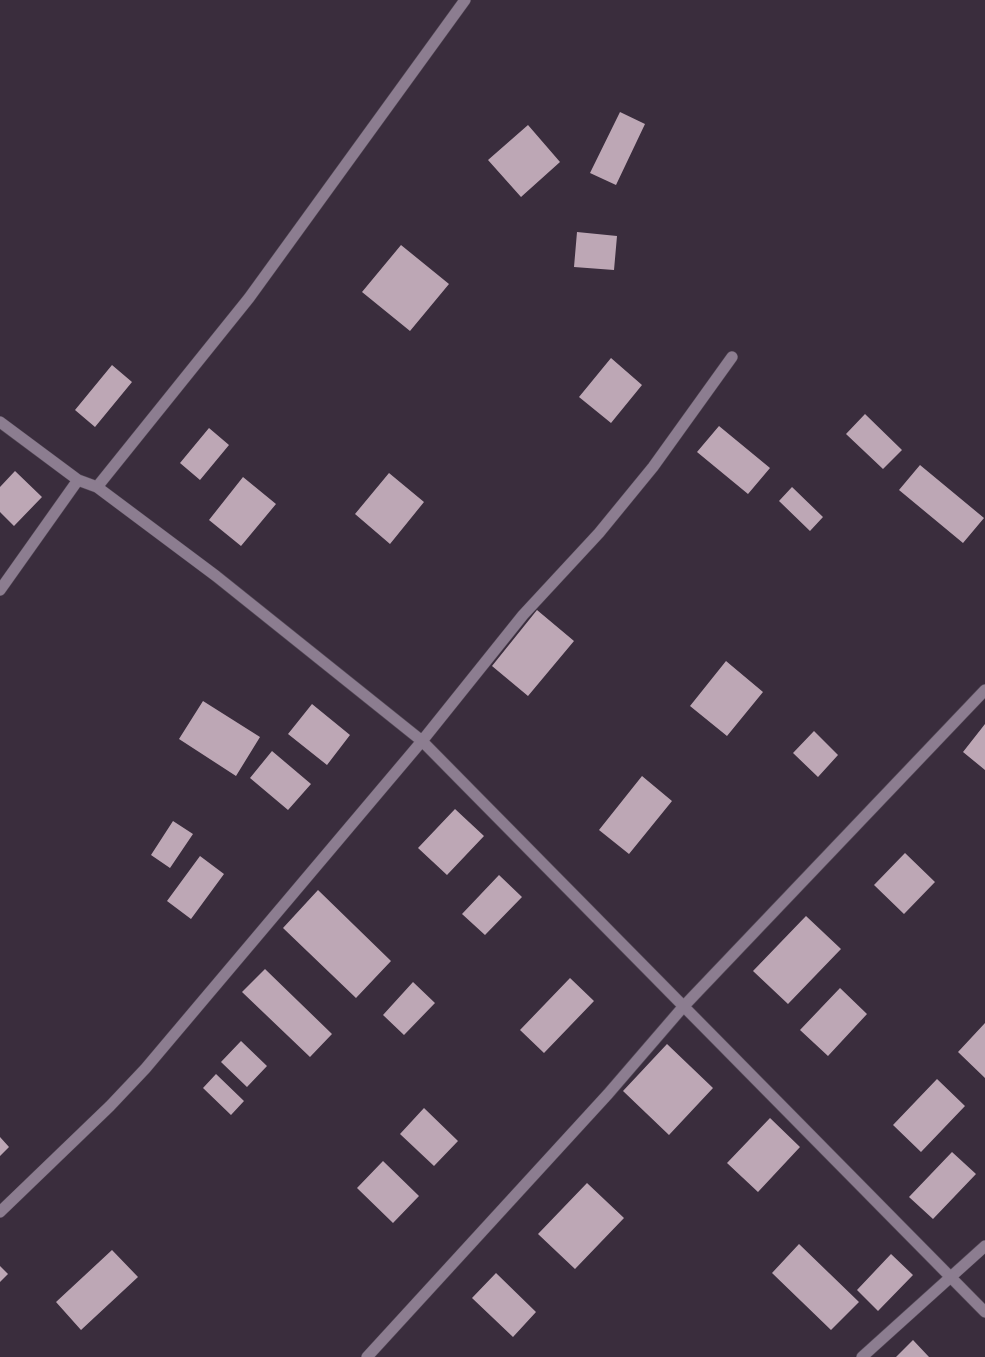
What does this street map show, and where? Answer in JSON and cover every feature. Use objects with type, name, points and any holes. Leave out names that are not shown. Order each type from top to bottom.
[{"type":"street","points":[[97,487],[249,298],[465,0]]},
{"type":"street","points":[[0,1212],[110,1106],[145,1069],[422,741],[523,615],[599,534],[653,466],[732,357]]},
{"type":"street","points":[[0,422],[78,480],[97,487],[216,576],[422,741],[985,1312]]},
{"type":"street","points":[[0,590],[78,480]]},
{"type":"street","points":[[367,1357],[608,1094],[684,1007],[985,690]]},
{"type":"street","points":[[862,1357],[985,1246]]},
{"type":"building","points":[[620,112],[645,124],[616,185],[590,173]]},
{"type":"building","points":[[528,125],[560,162],[521,197],[488,160]]},
{"type":"building","points":[[577,232],[617,236],[614,270],[574,267]]},
{"type":"building","points":[[401,245],[449,284],[410,331],[362,292]]},
{"type":"building","points":[[611,358],[642,385],[611,423],[579,397]]},
{"type":"building","points":[[112,365],[132,382],[95,427],[75,410]]},
{"type":"building","points":[[865,414],[902,450],[883,469],[846,434]]},
{"type":"building","points":[[719,426],[770,468],[748,494],[697,452]]},
{"type":"building","points":[[209,428],[229,445],[200,480],[180,463]]},
{"type":"building","points":[[920,465],[984,518],[963,543],[899,490]]},
{"type":"building","points":[[15,471],[42,497],[14,526],[0,512],[0,487]]},
{"type":"building","points":[[389,473],[424,502],[390,544],[355,514]]},
{"type":"building","points":[[243,477],[276,504],[241,546],[209,520]]},
{"type":"building","points":[[792,487],[823,517],[810,531],[779,501]]},
{"type":"building","points":[[537,610],[574,641],[528,696],[492,666]]},
{"type":"building","points":[[726,661],[763,692],[727,736],[690,706]]},
{"type":"building","points":[[203,701],[260,737],[236,776],[179,739]]},
{"type":"building","points":[[312,704],[350,735],[327,765],[288,734]]},
{"type":"building","points":[[985,724],[985,770],[963,752]]},
{"type":"building","points":[[814,731],[838,755],[818,777],[793,753]]},
{"type":"building","points":[[272,751],[311,784],[288,810],[250,778]]},
{"type":"building","points":[[642,776],[672,801],[629,854],[599,830]]},
{"type":"building","points":[[455,809],[484,836],[447,875],[418,848]]},
{"type":"building","points":[[173,821],[193,834],[170,868],[151,855]]},
{"type":"building","points":[[905,853],[935,882],[904,914],[874,885]]},
{"type":"building","points":[[200,856],[224,874],[191,919],[167,901]]},
{"type":"building","points":[[499,875],[522,897],[485,935],[462,914]]},
{"type":"building","points":[[318,890],[391,961],[356,998],[283,928]]},
{"type":"building","points":[[806,916],[841,949],[788,1004],[753,971]]},
{"type":"building","points":[[265,969],[332,1034],[310,1057],[242,992]]},
{"type":"building","points":[[570,978],[594,1001],[544,1053],[520,1030]]},
{"type":"building","points":[[413,982],[435,1003],[404,1035],[383,1015]]},
{"type":"building","points":[[840,988],[867,1014],[828,1056],[800,1030]]},
{"type":"building","points":[[985,1023],[985,1078],[958,1052]]},
{"type":"building","points":[[241,1041],[267,1066],[247,1087],[221,1062]]},
{"type":"building","points":[[667,1044],[713,1088],[669,1135],[623,1091]]},
{"type":"building","points":[[216,1074],[244,1101],[231,1115],[203,1088]]},
{"type":"building","points":[[937,1079],[965,1106],[921,1152],[893,1125]]},
{"type":"building","points":[[424,1108],[458,1141],[434,1166],[400,1134]]},
{"type":"building","points":[[770,1118],[800,1147],[758,1192],[727,1163]]},
{"type":"building","points":[[0,1137],[9,1147],[0,1156]]},
{"type":"building","points":[[952,1152],[976,1174],[933,1219],[909,1197]]},
{"type":"building","points":[[383,1161],[419,1196],[393,1223],[357,1188]]},
{"type":"building","points":[[587,1183],[624,1218],[575,1269],[538,1234]]},
{"type":"building","points":[[799,1244],[859,1302],[831,1330],[772,1273]]},
{"type":"building","points":[[112,1250],[138,1277],[81,1330],[56,1302]]},
{"type":"building","points":[[891,1254],[913,1275],[878,1311],[857,1290]]},
{"type":"building","points":[[0,1266],[8,1274],[0,1282]]},
{"type":"building","points":[[496,1273],[536,1312],[513,1337],[472,1298]]},
{"type":"building","points":[[913,1340],[929,1357],[896,1357]]}]
